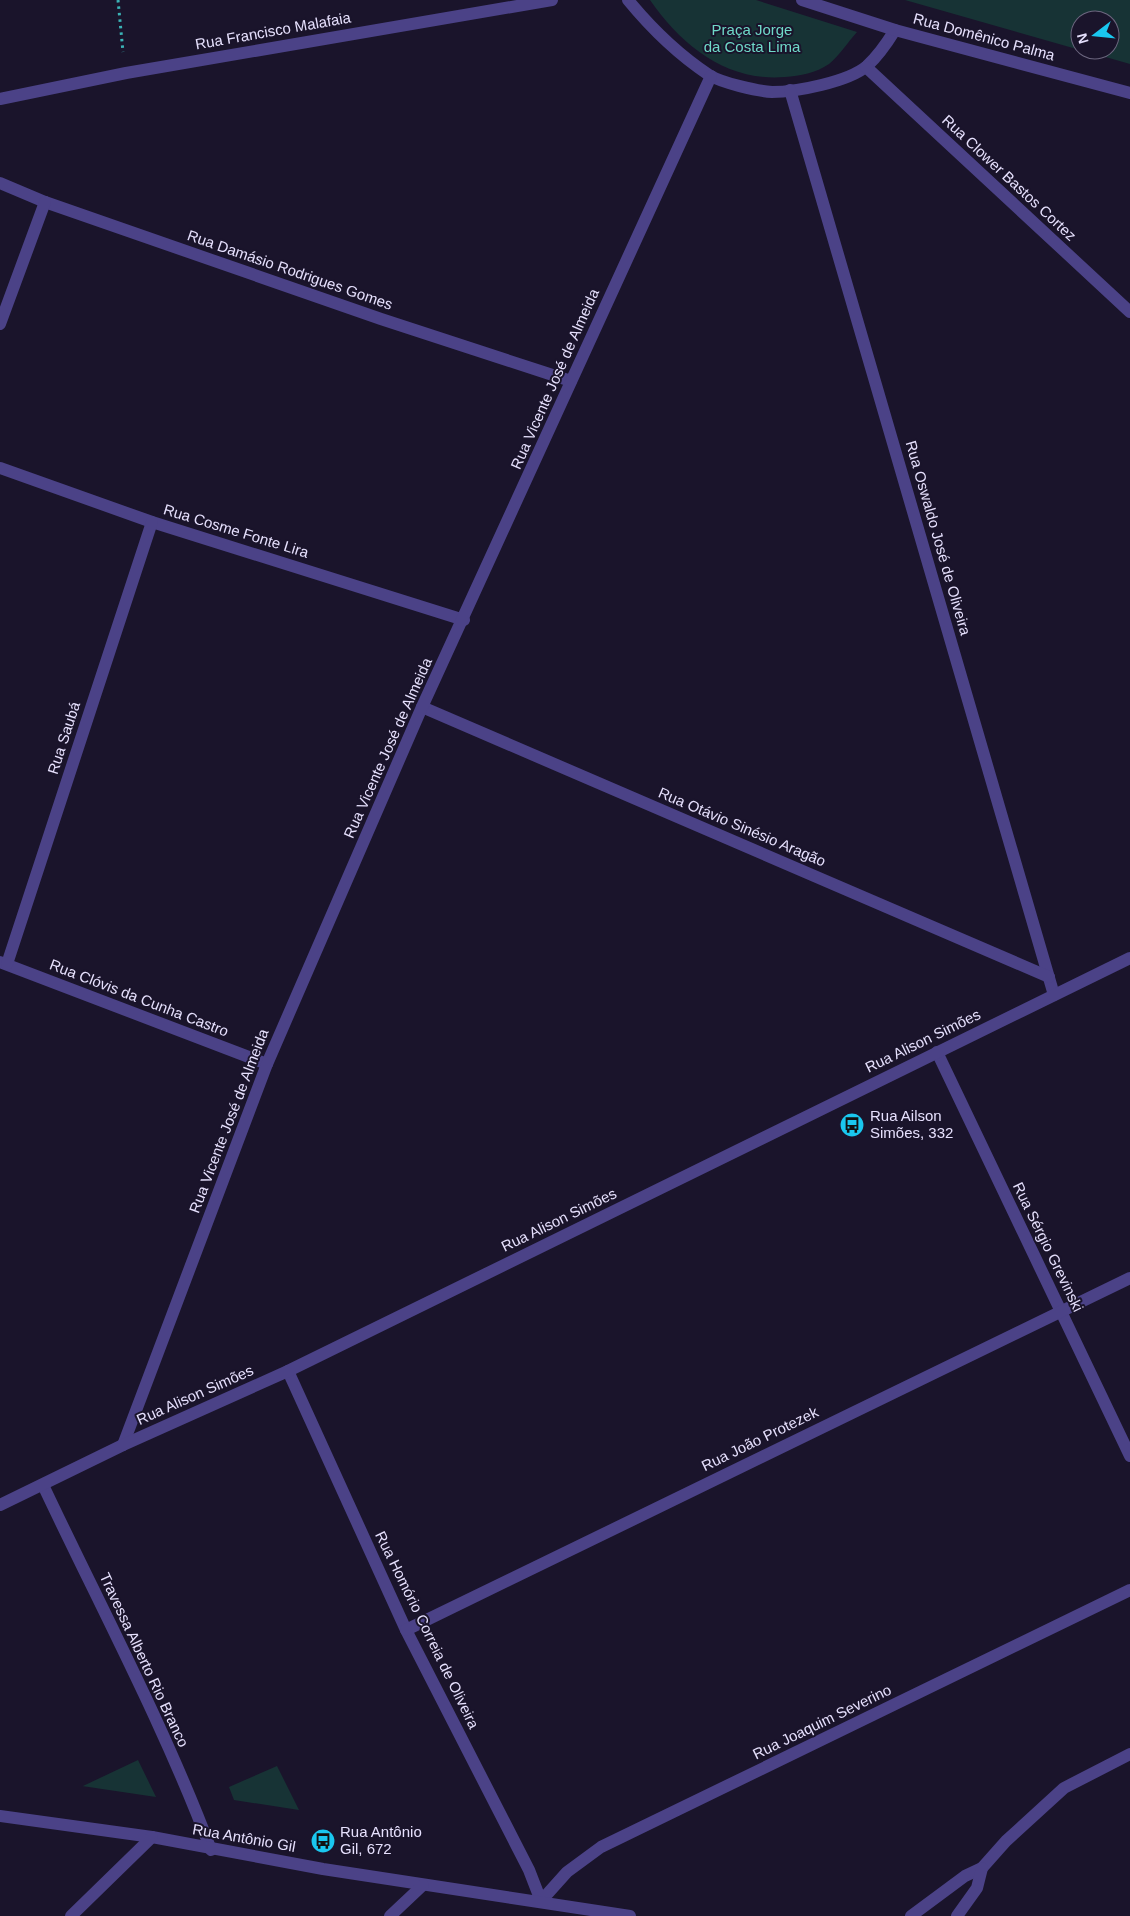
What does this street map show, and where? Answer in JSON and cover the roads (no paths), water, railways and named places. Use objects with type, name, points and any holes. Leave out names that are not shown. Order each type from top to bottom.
[{"type":"street","name":"Rua Francisco Malafaia","points":[[0,98],[126,73],[552,0]]},
{"type":"street","points":[[628,0],[669,43],[711,76],[752,89],[772,92],[825,83],[851,75],[866,67],[895,30]]},
{"type":"street","name":"Rua Domênico Palma","points":[[802,0],[895,30],[1130,93]]},
{"type":"street","name":"Rua Clower Bastos Cortez","points":[[866,67],[1130,312]]},
{"type":"street","name":"Rua Vicente José de Almeida","points":[[123,1445],[267,1064],[422,707],[464,620],[711,76]]},
{"type":"street","name":"Rua Oswaldo José de Oliveira","points":[[790,90],[1054,995]]},
{"type":"street","name":"Rua Damásio Rodrigues Gomes","points":[[0,183],[45,202],[382,319],[571,381]]},
{"type":"street","points":[[0,324],[45,202]]},
{"type":"street","name":"Rua Cosme Fonte Lira","points":[[0,468],[152,522],[464,620]]},
{"type":"street","name":"Rua Saubá","points":[[4,963],[152,522]]},
{"type":"street","name":"Rua Otávio Sinésio Aragão","points":[[422,707],[1049,977]]},
{"type":"street","name":"Rua Alison Simões","points":[[0,1505],[123,1445],[288,1371],[1130,958]]},
{"type":"street","name":"Rua Clóvis da Cunha Castro","points":[[4,963],[267,1064]]},
{"type":"street","name":"Rua Sérgio Grevinski","points":[[937,1052],[1130,1456]]},
{"type":"street","name":"Rua João Protezek","points":[[406,1630],[1130,1278]]},
{"type":"street","name":"Rua Homório Correia de Oliveira","points":[[288,1371],[406,1630],[529,1870],[541,1901]]},
{"type":"street","name":"Travessa Alberto Rio Branco","points":[[43,1485],[135,1676],[212,1850]]},
{"type":"street","name":"Rua Joaquim Severino","points":[[541,1901],[567,1872],[601,1847],[1130,1590]]},
{"type":"street","points":[[911,1916],[965,1876],[982,1868],[1006,1841],[1064,1788],[1130,1754]]},
{"type":"street","name":"Rua Antônio Gil","points":[[0,1816],[152,1837],[212,1850],[423,1885],[541,1901],[630,1916]]},
{"type":"street","points":[[71,1916],[152,1837]]},
{"type":"street","points":[[957,1916],[977,1888],[982,1868]]},
{"type":"street","points":[[390,1916],[423,1885]]},
{"type":"place","name":"Rua Ailson Simões, 332","points":[[852,1125]]},
{"type":"place","name":"Rua Antônio Gil, 672","points":[[323,1841]]},
{"type":"park label","name":"Praça Jorge da Costa Lima","points":[[752,38]]}]
